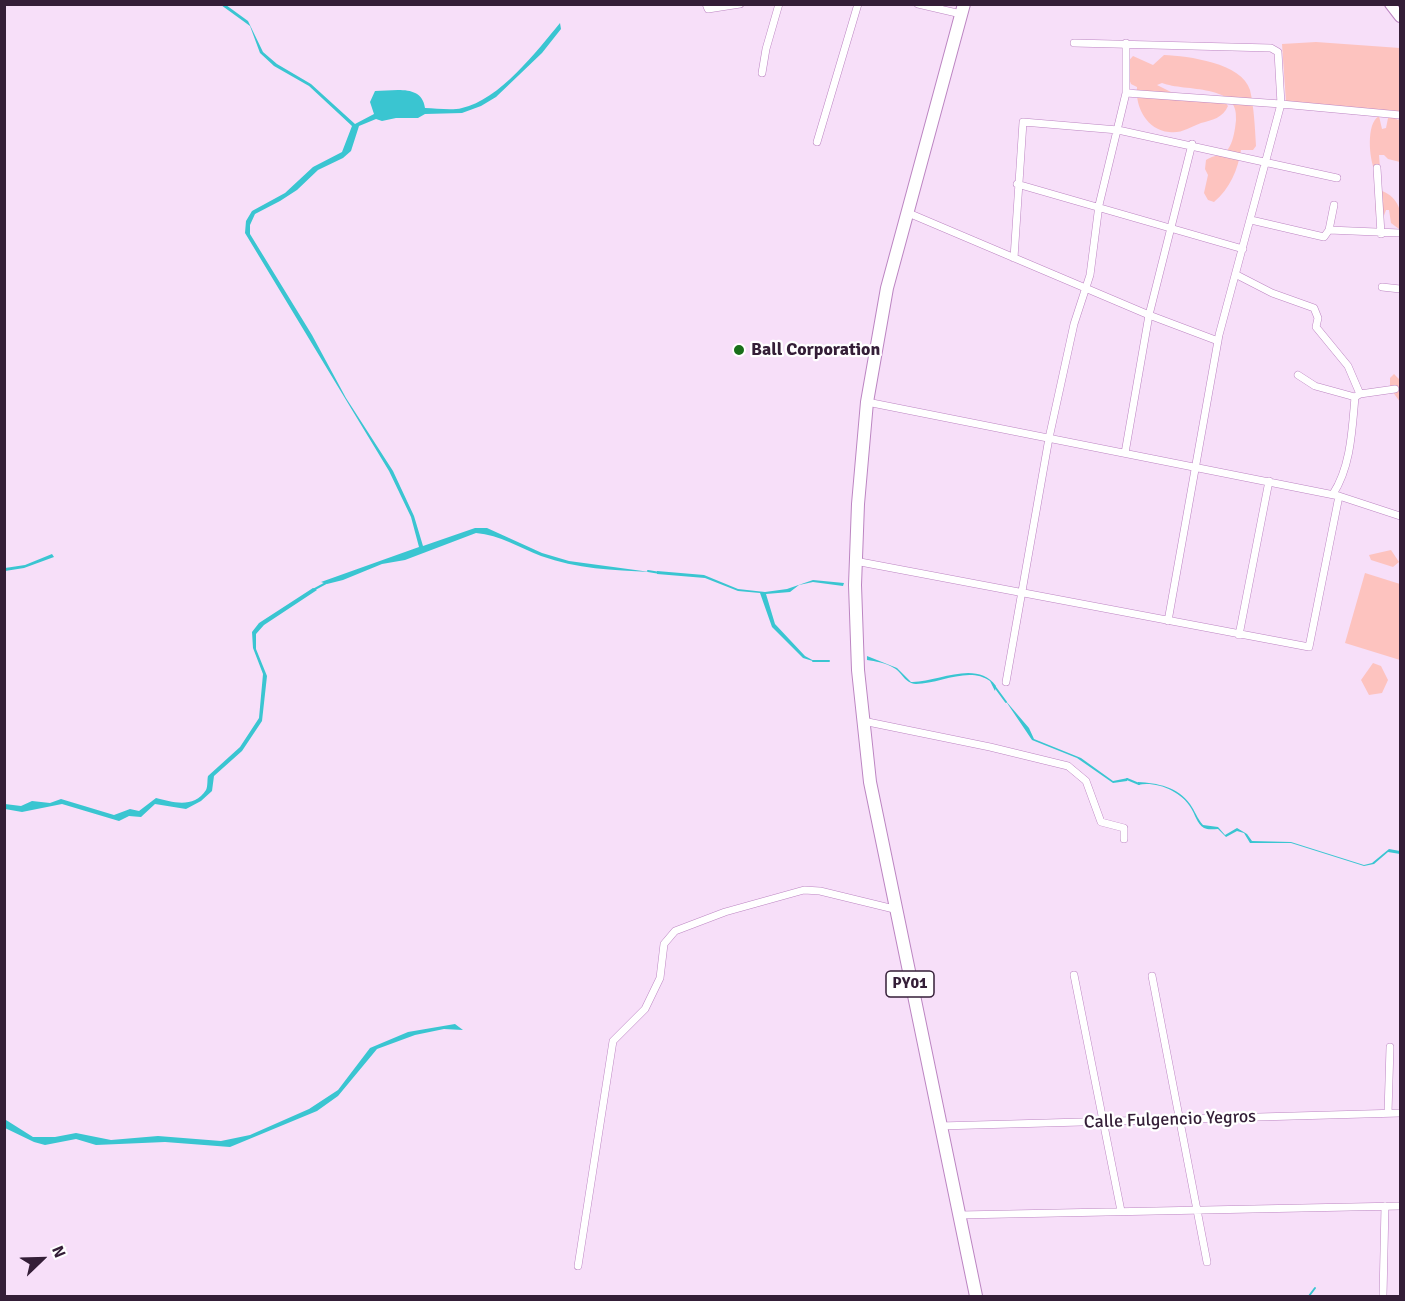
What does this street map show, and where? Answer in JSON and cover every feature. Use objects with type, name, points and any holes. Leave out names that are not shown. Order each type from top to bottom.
[{"type":"highway","name":"PY01","points":[[962,9],[887,288],[867,402],[855,561],[858,670],[870,782],[894,909],[976,1296]]},
{"type":"main road","points":[[1390,4],[1401,17]]},
{"type":"street","points":[[706,4],[708,9],[740,4]]},
{"type":"street","points":[[762,73],[766,49],[780,4]]},
{"type":"street","points":[[817,142],[858,4]]},
{"type":"street","points":[[918,4],[962,9]]},
{"type":"street","points":[[1074,43],[1276,49],[1281,104],[1218,341],[1168,621]]},
{"type":"street","points":[[1006,682],[1049,438],[1084,286],[1091,267],[1099,205],[1126,93],[1126,43]]},
{"type":"street","points":[[1126,93],[1401,115]]},
{"type":"street","points":[[1014,258],[1017,184],[1023,122],[1118,130],[1192,144],[1337,178]]},
{"type":"street","points":[[1125,453],[1149,315],[1192,144]]},
{"type":"street","points":[[1377,168],[1381,234]]},
{"type":"street","points":[[1017,184],[1099,205],[1243,249]]},
{"type":"street","points":[[1251,220],[1324,237],[1329,230],[1334,205]]},
{"type":"street","points":[[906,212],[1149,315],[1218,341]]},
{"type":"street","points":[[1329,230],[1381,234],[1401,233]]},
{"type":"street","points":[[855,561],[1309,647],[1336,495],[1352,438],[1358,395],[1348,366],[1316,327],[1318,318],[1314,308],[1272,293],[1237,275]]},
{"type":"street","points":[[1382,287],[1401,289]]},
{"type":"street","points":[[1298,375],[1315,386],[1358,395],[1395,389]]},
{"type":"street","points":[[867,402],[1336,495],[1401,516]]},
{"type":"street","points":[[1239,635],[1269,481]]},
{"type":"street","points":[[863,721],[990,747],[1068,766],[1079,772],[1086,781],[1101,822],[1124,828],[1124,839]]},
{"type":"street","points":[[578,1266],[613,1041],[645,1009],[660,978],[664,944],[675,931],[725,912],[804,890],[820,891],[894,909]]},
{"type":"street","points":[[1074,975],[1121,1211]]},
{"type":"street","points":[[1152,976],[1207,1262]]},
{"type":"street","points":[[1388,1113],[1390,1047]]},
{"type":"street","name":"Calle Fulgencio Yegros","points":[[940,1126],[1401,1113]]},
{"type":"street","points":[[1383,1296],[1385,1206]]},
{"type":"street","points":[[960,1215],[1401,1206]]},
{"type":"shaded area","points":[[1316,42],[1400,48],[1400,112],[1286,102],[1282,44]]},
{"type":"shaded area","points":[[1164,55],[1200,59],[1226,67],[1237,73],[1250,90],[1256,146],[1253,150],[1241,150],[1232,178],[1225,191],[1214,202],[1208,200],[1204,193],[1208,175],[1205,169],[1206,160],[1223,154],[1229,148],[1235,129],[1235,108],[1220,94],[1162,83],[1157,85],[1177,95],[1224,101],[1228,106],[1217,118],[1181,131],[1169,132],[1154,127],[1140,110],[1137,87],[1131,84],[1124,66],[1133,56],[1153,65]]},
{"type":"shaded area","points":[[1379,116],[1382,129],[1386,128],[1388,118],[1392,116],[1398,120],[1400,117],[1400,162],[1379,155],[1380,168],[1375,171],[1371,158],[1370,133]]},
{"type":"shaded area","points":[[1382,191],[1396,201],[1401,217],[1399,229],[1391,223],[1389,210],[1386,210],[1382,221],[1376,216],[1375,194]]},
{"type":"shaded area","points":[[1394,374],[1400,380],[1400,402],[1390,388],[1390,378]]},
{"type":"shaded area","points":[[1391,550],[1399,562],[1393,567],[1371,560],[1369,555]]},
{"type":"shaded area","points":[[1365,573],[1400,584],[1400,660],[1345,643]]},
{"type":"shaded area","points":[[1373,663],[1381,666],[1388,680],[1382,693],[1369,695],[1361,680]]},
{"type":"water","points":[[221,5],[226,5],[248,21],[263,52],[277,64],[311,84],[355,124],[374,114],[370,102],[375,91],[406,90],[413,92],[423,100],[425,108],[458,109],[476,103],[490,95],[516,73],[560,23],[561,29],[542,53],[496,97],[481,106],[462,113],[425,114],[418,118],[396,118],[382,121],[376,119],[359,126],[351,151],[343,158],[318,170],[297,190],[255,214],[250,225],[250,234],[312,335],[346,398],[393,471],[414,516],[423,546],[475,528],[487,528],[542,553],[569,561],[650,572],[568,564],[541,556],[502,539],[476,533],[405,560],[382,564],[343,580],[327,584],[321,582],[419,547],[411,517],[389,471],[245,233],[246,221],[252,211],[285,193],[313,167],[342,152],[352,126],[309,86],[274,66],[260,53],[250,26]]},
{"type":"water","points":[[52,554],[54,557],[24,568],[5,571],[5,568],[25,565]]},
{"type":"water","points":[[657,571],[704,575],[738,589],[765,592],[787,589],[813,580],[844,583],[843,586],[813,582],[799,585],[790,592],[766,594],[775,624],[805,656],[816,662],[803,658],[772,627],[760,593],[738,591],[705,578],[657,574]]},
{"type":"water","points":[[313,588],[317,590],[264,625],[256,634],[256,649],[267,676],[262,721],[242,751],[214,776],[212,791],[201,801],[186,809],[155,804],[141,817],[129,816],[119,821],[62,804],[22,812],[5,809],[5,804],[21,806],[32,801],[50,803],[61,799],[114,815],[130,809],[139,811],[156,798],[182,803],[201,796],[207,788],[208,776],[240,747],[259,718],[263,674],[253,648],[252,632],[259,623]]},
{"type":"water","points":[[867,656],[897,668],[911,682],[956,674],[978,674],[988,678],[996,686],[995,691],[990,681],[973,675],[912,683],[894,668],[867,660]]},
{"type":"water","points":[[1005,700],[1029,728],[1034,739],[1081,758],[1113,781],[1128,778],[1127,781],[1113,783],[1077,758],[1032,740]]},
{"type":"water","points":[[1138,782],[1152,783],[1173,790],[1185,798],[1203,825],[1218,827],[1225,835],[1237,828],[1247,834],[1252,841],[1291,842],[1364,865],[1372,863],[1389,849],[1400,851],[1400,854],[1388,852],[1374,864],[1364,866],[1291,843],[1250,843],[1244,833],[1237,831],[1226,837],[1218,829],[1204,828],[1187,802],[1175,792],[1160,786],[1138,785]]},
{"type":"water","points":[[455,1024],[463,1030],[444,1029],[415,1035],[377,1049],[338,1096],[317,1111],[230,1147],[165,1142],[96,1145],[76,1139],[45,1145],[5,1128],[6,1120],[33,1137],[55,1137],[76,1133],[111,1140],[158,1136],[221,1141],[250,1135],[309,1109],[338,1090],[370,1048],[408,1032]]},
{"type":"waterway","points":[[648,571],[660,573]]},
{"type":"waterway","points":[[313,590],[326,583]]},
{"type":"waterway","points":[[813,661],[829,661]]},
{"type":"waterway","points":[[995,687],[1006,702]]},
{"type":"waterway","points":[[1127,779],[1139,784]]},
{"type":"waterway","points":[[1309,1296],[1315,1288]]},
{"type":"place","name":"Ball Corporation","points":[[739,350]]}]
